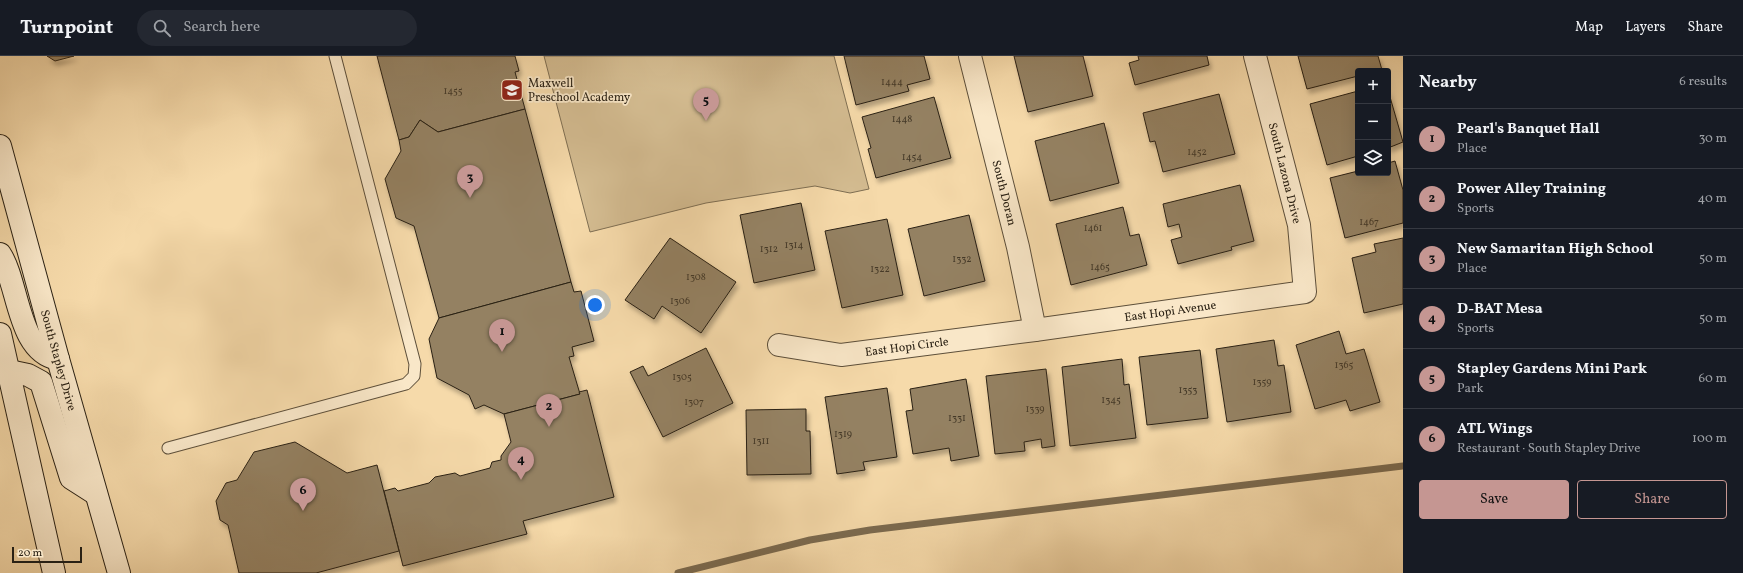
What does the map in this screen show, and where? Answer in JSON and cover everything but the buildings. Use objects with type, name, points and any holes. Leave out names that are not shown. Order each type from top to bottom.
[{"type":"street","name":"South Doran","points":[[970,56],[1018,247],[1035,330]]},
{"type":"street","name":"South Lazona Drive","points":[[1255,56],[1299,225],[1305,292]]},
{"type":"street","name":"South Stapley Drive","points":[[0,146],[58,359],[119,573]]},
{"type":"street","points":[[0,254],[9,271],[27,331],[32,342],[48,357],[58,359]]},
{"type":"street","name":"East Hopi Avenue","points":[[1035,330],[1305,292]]},
{"type":"street","name":"East Hopi Circle","points":[[779,344],[841,355],[1035,330]]},
{"type":"street","points":[[0,334],[54,573]]},
{"type":"street","points":[[9,371],[28,375],[41,382],[72,478],[96,494]]},
{"type":"lane","points":[[168,448],[406,384],[414,376],[415,364],[335,56]]},
{"type":"shaded area","points":[[544,56],[834,56],[869,189],[850,193],[815,186],[706,203],[590,232]]},
{"type":"waterway","points":[[678,573],[810,540],[870,530],[1403,466]]},
{"type":"place","name":"Maxwell Preschool Academy","points":[[512,90]]},
{"type":"place","name":"Stapley Gardens Mini Park","points":[[706,121]]},
{"type":"place","name":"New Samaritan High School","points":[[470,198]]},
{"type":"place","name":"Pearl's Banquet Hall","points":[[502,352]]},
{"type":"place","name":"Power Alley Training","points":[[549,427]]},
{"type":"place","name":"D-BAT Mesa","points":[[521,480]]},
{"type":"place","name":"ATL Wings","points":[[303,511]]}]
